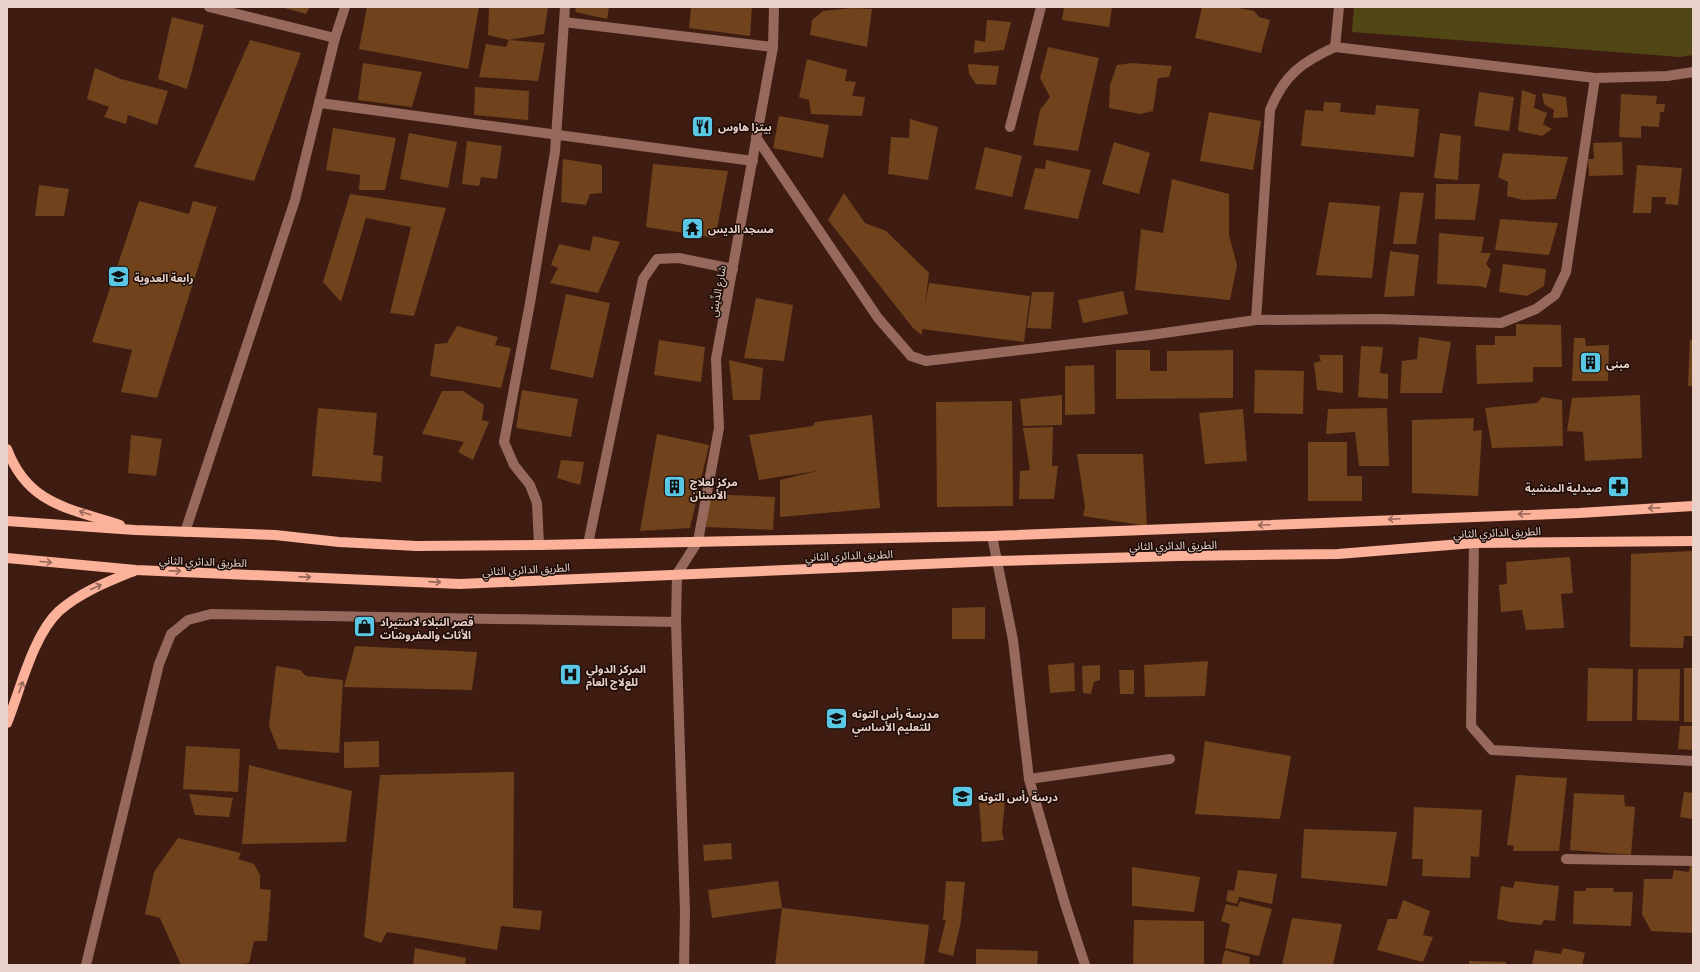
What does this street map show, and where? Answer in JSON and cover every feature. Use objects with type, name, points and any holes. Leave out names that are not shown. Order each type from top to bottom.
[{"type":"main road","points":[[7,449],[21,478],[35,491],[52,503],[135,530]]},
{"type":"main road","name":"الطريق الدائري الثاني","points":[[7,521],[135,530],[275,535],[339,542],[417,546],[539,545],[992,536],[1579,513],[1693,506]]},
{"type":"main road","name":"الطريق الدائري الثاني","points":[[7,558],[136,570],[460,584],[996,561],[1178,556],[1338,554],[1474,543],[1693,541]]},
{"type":"main road","points":[[7,723],[32,654],[44,631],[58,612],[92,588],[136,570]]},
{"type":"street","points":[[210,7],[335,38]]},
{"type":"street","points":[[185,532],[295,200],[335,38],[345,7]]},
{"type":"street","points":[[539,545],[537,503],[530,485],[514,465],[504,442],[530,303],[555,152],[565,7]]},
{"type":"street","name":"شارع الدِّيسْ","points":[[677,574],[698,541],[719,428],[716,359],[773,47],[774,7]]},
{"type":"street","points":[[1010,127],[1041,7]]},
{"type":"street","points":[[1335,47],[1339,7]]},
{"type":"street","points":[[564,22],[773,47]]},
{"type":"street","points":[[1256,320],[1270,110],[1277,92],[1290,75],[1309,59],[1335,47],[1595,78],[1667,76],[1693,72]]},
{"type":"street","points":[[756,137],[878,318],[911,356],[926,362],[1150,335],[1256,320],[1381,319],[1501,323],[1536,309],[1555,295],[1566,272],[1595,78]]},
{"type":"street","points":[[320,103],[753,160]]},
{"type":"street","points":[[588,544],[643,279],[657,259],[679,258],[733,269]]},
{"type":"street","points":[[992,536],[1013,640],[1029,779],[1065,904],[1085,965]]},
{"type":"street","points":[[1474,543],[1471,726],[1482,741],[1492,750],[1693,761]]},
{"type":"street","points":[[677,574],[676,622],[685,912],[684,965]]},
{"type":"street","points":[[86,965],[160,664],[171,634],[188,620],[211,614],[676,622]]},
{"type":"street","points":[[1029,779],[1170,759]]},
{"type":"street","points":[[1566,859],[1693,861]]},
{"type":"shaded area","points":[[1354,7],[1693,7],[1693,55],[1680,57],[1352,32]]},
{"type":"building","points":[[281,7],[310,7],[306,14]]},
{"type":"building","points":[[367,7],[479,7],[468,69],[359,49]]},
{"type":"building","points":[[489,7],[548,7],[544,34],[509,40],[488,35]]},
{"type":"building","points":[[576,7],[609,7],[607,19],[575,12]]},
{"type":"building","points":[[691,7],[752,7],[750,36],[689,28]]},
{"type":"building","points":[[1064,7],[1112,7],[1109,27],[1062,20]]},
{"type":"building","points":[[1202,7],[1234,7],[1254,11],[1259,17],[1270,20],[1261,53],[1195,38]]},
{"type":"building","points":[[852,8],[872,9],[867,47],[810,35],[812,20],[823,11]]},
{"type":"building","points":[[172,17],[204,25],[187,89],[158,79]]},
{"type":"building","points":[[987,20],[1011,22],[1004,50],[974,53],[975,40],[985,42]]},
{"type":"building","points":[[250,40],[301,53],[254,181],[194,167]]},
{"type":"building","points":[[509,40],[545,43],[538,81],[479,77],[486,44],[506,47]]},
{"type":"building","points":[[1048,47],[1099,58],[1078,151],[1033,145],[1040,110],[1050,97],[1040,78]]},
{"type":"building","points":[[807,59],[847,70],[845,81],[856,82],[852,96],[865,97],[862,116],[811,114],[809,100],[799,97]]},
{"type":"building","points":[[363,63],[422,72],[412,107],[358,100]]},
{"type":"building","points":[[1132,63],[1172,66],[1169,77],[1158,78],[1153,111],[1140,114],[1109,108],[1110,85],[1117,65]]},
{"type":"building","points":[[968,64],[999,66],[996,85],[976,84],[969,74]]},
{"type":"building","points":[[95,68],[121,79],[168,91],[157,125],[128,115],[126,124],[104,117],[109,107],[87,99]]},
{"type":"building","points":[[475,87],[529,91],[528,120],[474,115]]},
{"type":"building","points":[[1522,90],[1536,95],[1534,108],[1547,113],[1543,124],[1552,129],[1542,136],[1518,131]]},
{"type":"building","points":[[1479,92],[1514,97],[1509,131],[1474,126]]},
{"type":"building","points":[[1542,93],[1566,97],[1568,117],[1553,118],[1554,110],[1544,104]]},
{"type":"building","points":[[1621,94],[1657,96],[1656,104],[1665,104],[1664,112],[1660,112],[1659,127],[1641,126],[1641,138],[1619,137]]},
{"type":"building","points":[[1324,102],[1341,103],[1340,112],[1375,115],[1376,105],[1419,109],[1414,157],[1301,146],[1305,110],[1323,111]]},
{"type":"building","points":[[1209,112],[1261,121],[1253,170],[1200,161]]},
{"type":"building","points":[[779,116],[829,125],[823,158],[773,148]]},
{"type":"building","points":[[910,119],[938,127],[928,180],[888,174],[891,137],[909,138]]},
{"type":"building","points":[[333,128],[396,138],[385,190],[359,190],[360,175],[326,170]]},
{"type":"building","points":[[409,133],[457,142],[448,188],[400,179]]},
{"type":"building","points":[[1440,133],[1461,136],[1458,180],[1434,178]]},
{"type":"building","points":[[467,141],[502,146],[497,179],[481,177],[479,186],[462,184]]},
{"type":"building","points":[[1114,142],[1150,153],[1139,194],[1102,184]]},
{"type":"building","points":[[1622,142],[1623,175],[1589,176],[1588,159],[1594,159],[1593,143]]},
{"type":"building","points":[[985,147],[1022,156],[1012,197],[975,189]]},
{"type":"building","points":[[1503,153],[1568,157],[1556,199],[1523,200],[1507,196],[1508,182],[1498,177]]},
{"type":"building","points":[[563,159],[602,165],[602,193],[590,194],[586,205],[561,202]]},
{"type":"building","points":[[1046,160],[1091,170],[1078,219],[1024,209],[1035,168],[1045,169]]},
{"type":"building","points":[[653,164],[728,171],[715,238],[646,227]]},
{"type":"building","points":[[1637,165],[1682,168],[1678,205],[1665,204],[1666,197],[1652,197],[1651,213],[1633,213]]},
{"type":"building","points":[[1172,179],[1229,194],[1229,235],[1237,265],[1230,300],[1135,290],[1141,229],[1163,233]]},
{"type":"building","points":[[1436,184],[1480,184],[1475,220],[1435,219]]},
{"type":"building","points":[[39,185],[69,189],[64,216],[35,216]]},
{"type":"building","points":[[1400,192],[1424,193],[1416,244],[1393,244]]},
{"type":"building","points":[[844,193],[865,223],[886,231],[929,273],[925,306],[929,283],[1030,296],[1024,342],[922,329],[922,335],[913,328],[828,220]]},
{"type":"building","points":[[350,194],[446,208],[414,316],[390,313],[411,227],[366,218],[341,302],[323,282]]},
{"type":"building","name":"رابعة العدوية","points":[[139,201],[189,214],[193,201],[217,207],[157,398],[121,392],[132,350],[92,342]]},
{"type":"building","points":[[1329,202],[1380,206],[1372,278],[1316,275]]},
{"type":"building","points":[[1500,219],[1558,223],[1549,255],[1495,250]]},
{"type":"building","points":[[1439,233],[1484,237],[1481,253],[1491,253],[1486,264],[1491,270],[1486,288],[1478,286],[1437,284]]},
{"type":"building","points":[[593,236],[620,242],[598,293],[550,283],[558,268],[551,265],[559,244],[590,251]]},
{"type":"building","points":[[1390,251],[1419,255],[1414,296],[1384,297]]},
{"type":"building","points":[[1503,264],[1546,269],[1544,286],[1527,296],[1499,292]]},
{"type":"building","points":[[1123,291],[1128,314],[1083,323],[1078,300]]},
{"type":"building","points":[[1032,292],[1054,292],[1051,329],[1027,328]]},
{"type":"building","points":[[566,294],[610,303],[593,378],[550,369]]},
{"type":"building","points":[[756,298],[793,305],[784,361],[744,358]]},
{"type":"building","points":[[1516,324],[1561,325],[1562,367],[1533,367],[1533,382],[1477,384],[1476,345],[1495,345],[1495,336],[1516,336]]},
{"type":"building","points":[[457,326],[498,337],[495,345],[511,348],[501,388],[430,376],[435,344],[447,343]]},
{"type":"building","points":[[1419,337],[1451,342],[1442,393],[1400,393],[1402,361],[1417,359]]},
{"type":"building","name":"مبنى","points":[[1574,338],[1585,338],[1586,346],[1609,345],[1608,381],[1572,381]]},
{"type":"building","points":[[659,340],[705,347],[701,382],[654,375]]},
{"type":"building","points":[[1690,340],[1693,340],[1693,386],[1688,386]]},
{"type":"building","points":[[1361,346],[1383,347],[1380,373],[1388,374],[1388,399],[1358,397]]},
{"type":"building","points":[[1116,350],[1150,350],[1150,371],[1167,371],[1167,351],[1233,350],[1233,398],[1116,399]]},
{"type":"building","points":[[1319,355],[1343,355],[1343,393],[1317,390],[1314,363],[1321,361]]},
{"type":"building","points":[[729,360],[763,368],[760,400],[733,400]]},
{"type":"building","points":[[1094,365],[1095,414],[1065,415],[1065,366]]},
{"type":"building","points":[[1255,370],[1304,371],[1303,414],[1254,413]]},
{"type":"building","points":[[522,390],[578,399],[571,437],[516,428]]},
{"type":"building","points":[[442,391],[463,391],[484,405],[482,420],[489,422],[473,460],[458,452],[464,442],[422,434]]},
{"type":"building","points":[[1062,395],[1062,425],[1023,426],[1020,399]]},
{"type":"building","points":[[1640,395],[1642,458],[1585,461],[1583,432],[1567,431],[1572,398]]},
{"type":"building","points":[[1542,397],[1562,400],[1563,446],[1492,448],[1485,408],[1537,403]]},
{"type":"building","points":[[1012,401],[1013,506],[937,507],[936,402]]},
{"type":"building","points":[[318,408],[377,413],[373,455],[383,456],[381,482],[312,476]]},
{"type":"building","points":[[1387,408],[1389,466],[1359,466],[1355,432],[1326,434],[1328,409]]},
{"type":"building","points":[[1243,409],[1247,461],[1205,464],[1199,413]]},
{"type":"building","points":[[872,415],[880,508],[780,517],[780,480],[817,471],[759,480],[749,435],[813,426],[815,422]]},
{"type":"building","points":[[1474,418],[1473,431],[1482,430],[1478,496],[1412,493],[1412,420]]},
{"type":"building","points":[[1053,427],[1052,466],[1058,466],[1054,499],[1019,499],[1020,471],[1030,470],[1023,428]]},
{"type":"building","name":"مركز لعلاج الأسنان","points":[[657,434],[709,445],[690,528],[640,531]]},
{"type":"building","points":[[131,435],[162,439],[156,476],[128,473]]},
{"type":"building","points":[[1308,442],[1347,442],[1347,476],[1362,476],[1362,501],[1308,501]]},
{"type":"building","points":[[1077,454],[1143,454],[1147,526],[1083,516],[1085,507]]},
{"type":"building","points":[[561,460],[584,462],[580,485],[557,478]]},
{"type":"building","points":[[708,494],[775,497],[773,530],[706,527]]},
{"type":"building","points":[[1693,551],[1693,636],[1684,636],[1683,648],[1630,647],[1631,554]]},
{"type":"building","points":[[1570,557],[1573,593],[1561,594],[1564,628],[1526,630],[1522,610],[1501,612],[1499,585],[1507,584],[1506,562]]},
{"type":"building","points":[[985,607],[985,639],[952,639],[952,608]]},
{"type":"building","points":[[355,646],[477,652],[472,690],[344,687]]},
{"type":"building","points":[[1208,661],[1205,696],[1145,697],[1144,665]]},
{"type":"building","points":[[1074,663],[1075,691],[1050,693],[1048,665]]},
{"type":"building","points":[[1100,665],[1100,680],[1094,682],[1091,694],[1083,693],[1082,666]]},
{"type":"building","points":[[276,666],[300,670],[306,676],[343,680],[339,753],[278,749],[269,726]]},
{"type":"building","points":[[1588,668],[1633,669],[1632,721],[1587,721]]},
{"type":"building","points":[[1684,668],[1693,668],[1693,722],[1684,722]]},
{"type":"building","points":[[1638,669],[1680,669],[1679,721],[1637,720]]},
{"type":"building","points":[[1119,670],[1134,670],[1134,694],[1120,694]]},
{"type":"building","points":[[1680,726],[1693,726],[1693,750],[1678,749]]},
{"type":"building","points":[[379,741],[379,767],[344,768],[344,742]]},
{"type":"building","points":[[1205,741],[1291,756],[1280,819],[1195,814]]},
{"type":"building","points":[[186,746],[240,749],[238,792],[183,789]]},
{"type":"building","points":[[249,765],[352,791],[346,842],[242,844]]},
{"type":"building","points":[[514,772],[513,908],[542,911],[540,930],[501,926],[497,950],[387,932],[381,943],[364,937],[380,775]]},
{"type":"building","points":[[1516,775],[1567,778],[1559,851],[1513,851],[1514,846],[1507,845]]},
{"type":"building","points":[[1684,792],[1693,793],[1693,819],[1680,817]]},
{"type":"building","points":[[1574,793],[1624,795],[1625,806],[1635,807],[1631,855],[1570,850]]},
{"type":"building","points":[[189,794],[233,798],[229,817],[195,815]]},
{"type":"building","points":[[1005,801],[1002,832],[1004,840],[982,842],[979,803]]},
{"type":"building","points":[[1414,807],[1482,810],[1479,857],[1471,856],[1470,878],[1422,876],[1423,859],[1412,859]]},
{"type":"building","points":[[1304,829],[1397,832],[1387,886],[1301,878]]},
{"type":"building","points":[[178,838],[241,853],[238,859],[254,864],[260,875],[260,889],[271,890],[267,941],[254,941],[249,963],[236,965],[181,965],[160,918],[145,914],[154,872]]},
{"type":"building","points":[[731,843],[732,859],[704,861],[703,845]]},
{"type":"building","points":[[1690,866],[1693,866],[1693,933],[1651,931],[1642,914],[1644,879],[1672,879],[1674,870],[1689,872]]},
{"type":"building","points":[[1132,867],[1200,877],[1194,912],[1132,906]]},
{"type":"building","points":[[1238,870],[1277,874],[1272,904],[1239,897],[1237,904],[1226,901],[1228,890],[1234,891]]},
{"type":"building","points":[[778,881],[782,908],[712,918],[708,890]]},
{"type":"building","points":[[946,881],[965,882],[961,921],[953,956],[938,952],[946,920],[943,920]]},
{"type":"building","points":[[1515,881],[1559,886],[1555,921],[1544,920],[1541,925],[1510,922],[1497,919],[1501,886],[1513,888]]},
{"type":"building","points":[[1586,888],[1613,888],[1614,892],[1633,892],[1631,926],[1573,924],[1574,891],[1586,891]]},
{"type":"building","points":[[1403,900],[1430,911],[1423,935],[1433,937],[1423,962],[1377,950],[1388,919],[1397,919]]},
{"type":"building","points":[[1240,901],[1272,909],[1259,956],[1225,948],[1230,924],[1221,921],[1226,904],[1238,907]]},
{"type":"building","points":[[782,908],[929,925],[924,965],[775,965]]},
{"type":"building","points":[[1292,918],[1342,924],[1333,965],[1282,965]]},
{"type":"building","points":[[1134,920],[1204,921],[1204,965],[1133,965]]},
{"type":"building","points":[[415,948],[466,958],[465,965],[413,965]]},
{"type":"building","points":[[1563,948],[1585,953],[1582,965],[1532,965],[1535,950],[1561,954]]},
{"type":"building","points":[[976,949],[1038,951],[1037,965],[976,965]]},
{"type":"building","points":[[1225,950],[1250,957],[1249,963],[1253,965],[1221,965]]},
{"type":"building","points":[[1469,961],[1506,962],[1506,965],[1469,965]]},
{"type":"place","name":"بيتزا هاوس","points":[[702,126]]},
{"type":"place","name":"مسجد الديس","points":[[693,228]]},
{"type":"place","name":"رابعة العدوية","points":[[118,277]]},
{"type":"place","name":"مبنى","points":[[1591,363]]},
{"type":"place","name":"مركز لعلاج الأسنان","points":[[674,487]]},
{"type":"place","name":"صيدلية المنشية","points":[[1618,487]]},
{"type":"place","name":"قصر النبلاء ﻻستيراد اﻷثاث والمفروشات","points":[[365,627]]},
{"type":"place","name":"المركز الدولي للعﻻج العام","points":[[571,674]]},
{"type":"place","name":"مدرسة رأس التوته للتعليم الأساسي","points":[[836,719]]},
{"type":"place","name":"درسة رأس التوته","points":[[962,796]]}]
